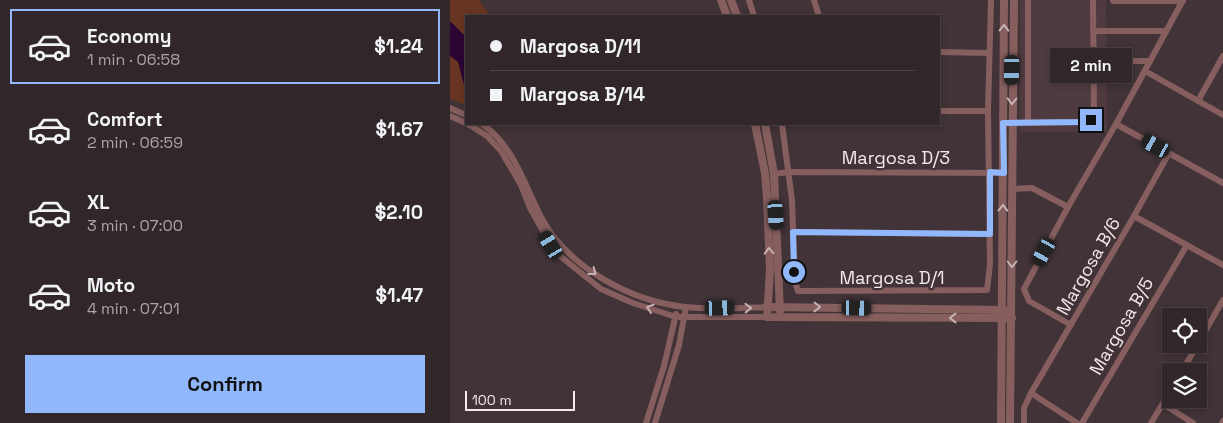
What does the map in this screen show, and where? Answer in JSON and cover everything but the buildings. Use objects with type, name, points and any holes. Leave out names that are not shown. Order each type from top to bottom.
[{"type":"street","points":[[721,0],[727,15]]},
{"type":"street","points":[[731,0],[737,15]]},
{"type":"street","points":[[749,0],[754,15]]},
{"type":"street","points":[[814,0],[819,15]]},
{"type":"street","points":[[782,125],[792,200],[793,232],[990,234],[988,53],[991,0]]},
{"type":"street","points":[[1001,423],[1004,0]]},
{"type":"street","points":[[1010,423],[1014,0]]},
{"type":"street","points":[[1028,0],[1028,123]]},
{"type":"street","points":[[1003,123],[1083,122],[1091,120],[1094,111],[1092,0]]},
{"type":"street","points":[[1113,1],[1183,1]]},
{"type":"street","points":[[1071,325],[1029,301],[1024,290],[1183,1]]},
{"type":"street","points":[[1093,31],[1166,30]]},
{"type":"street","points":[[940,52],[988,53]]},
{"type":"street","points":[[1198,101],[1223,56]]},
{"type":"street","points":[[1112,61],[1150,61]]},
{"type":"street","points":[[1145,71],[1223,115]]},
{"type":"street","points":[[450,108],[465,115]]},
{"type":"street","points":[[940,111],[988,111]]},
{"type":"street","points":[[450,116],[465,122]]},
{"type":"street","points":[[1116,124],[1223,183]]},
{"type":"street","points":[[470,125],[487,136],[501,151],[521,185],[530,208],[555,252],[601,288],[633,303],[684,318],[991,318],[1002,310]]},
{"type":"street","points":[[484,125],[492,130],[506,146],[541,216],[560,246],[605,281],[635,294],[686,308],[780,307],[1002,310],[1012,314]]},
{"type":"street","points":[[756,125],[768,198],[770,270],[767,317]]},
{"type":"street","points":[[765,125],[774,174],[780,317]]},
{"type":"street","name":"Margosa B/6","points":[[1024,423],[1024,408],[1031,393],[1169,153]]},
{"type":"street","name":"Margosa D/3","points":[[774,174],[789,172],[1004,173]]},
{"type":"street","points":[[1013,189],[1032,188],[1068,207]]},
{"type":"street","points":[[1134,216],[1223,265]]},
{"type":"street","name":"Margosa D/1","points":[[793,232],[795,282],[798,292],[987,290],[990,264],[990,234]]},
{"type":"street","name":"Margosa B/5","points":[[1082,423],[1186,245]]},
{"type":"street","points":[[555,252],[560,246]]},
{"type":"street","points":[[568,263],[572,257]]},
{"type":"street","points":[[1207,328],[1223,300]]},
{"type":"street","points":[[647,423],[671,343],[678,306]]},
{"type":"street","points":[[656,423],[679,345],[686,308]]},
{"type":"street","points":[[991,318],[1002,329]]},
{"type":"street","points":[[671,343],[679,345]]},
{"type":"street","points":[[1031,393],[1077,423]]},
{"type":"street","points":[[1152,423],[1162,407]]},
{"type":"street","points":[[1170,408],[1193,423]]},
{"type":"shaded area","points":[[450,0],[478,0],[490,15],[465,15],[465,105],[450,99]]},
{"type":"shaded area","points":[[1020,0],[1106,0],[1107,132],[1020,132]]},
{"type":"shaded area","points":[[450,21],[465,36],[465,85],[458,62],[450,56]]},
{"type":"route","points":[[794,272],[793,232],[990,234],[990,172],[1004,173],[1003,123],[1083,122],[1091,120]]}]
